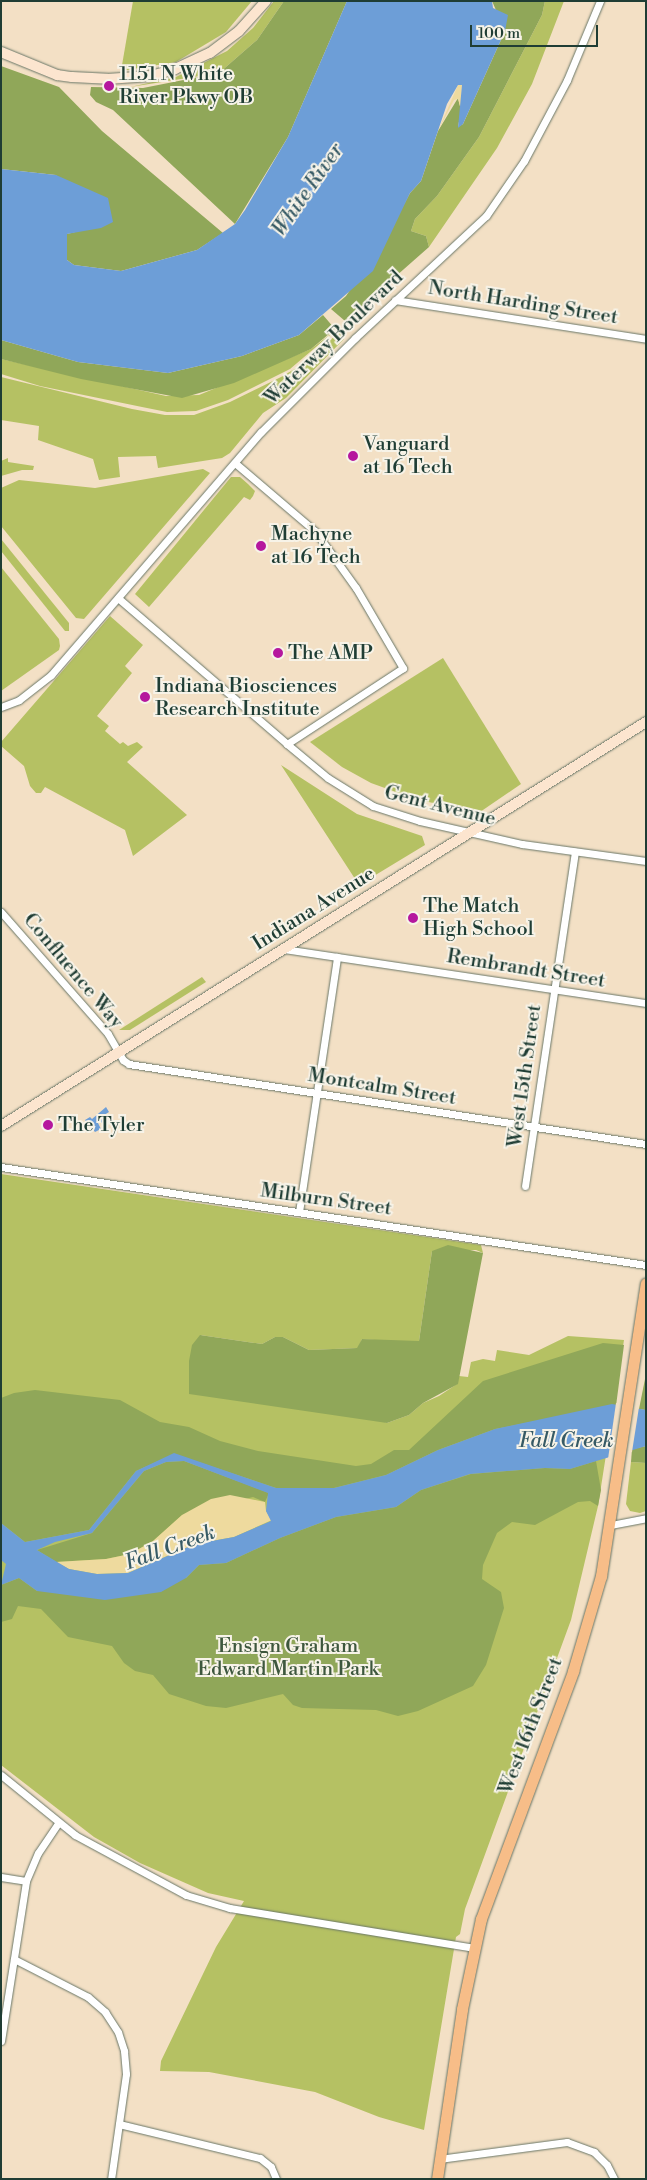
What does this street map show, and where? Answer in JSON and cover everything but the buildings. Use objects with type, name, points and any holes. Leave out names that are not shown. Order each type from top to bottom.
[{"type":"main road","points":[[1,52],[57,75],[115,79],[151,76],[181,67],[210,53],[243,27],[266,1]]},
{"type":"main road","name":"Indiana Avenue","points":[[1,1126],[646,722]]},
{"type":"main road","name":"West 16th Street","points":[[437,2179],[473,1948],[492,1883],[576,1661],[595,1599],[611,1525],[646,1283]]},
{"type":"street","name":"Waterway Boulevard","points":[[1,707],[19,700],[51,674],[235,463],[310,382],[395,300],[469,234],[505,192],[567,80],[600,1]]},
{"type":"street","name":"North Harding Street","points":[[395,300],[646,338]]},
{"type":"street","points":[[235,463],[315,531],[351,580],[403,668],[287,744]]},
{"type":"street","name":"Gent Avenue","points":[[118,598],[328,778],[373,806],[471,832],[574,852],[646,861]]},
{"type":"street","name":"West 15th Street","points":[[525,1186],[574,852]]},
{"type":"street","name":"Confluence Way","points":[[1,912],[108,1034],[118,1053]]},
{"type":"street","name":"Rembrandt Street","points":[[284,948],[646,1003]]},
{"type":"street","points":[[299,1212],[337,957]]},
{"type":"street","name":"Montcalm Street","points":[[118,1053],[129,1064],[646,1144]]},
{"type":"street","name":"Milburn Street","points":[[1,1167],[646,1265]]},
{"type":"street","points":[[611,1525],[646,1518]]},
{"type":"street","points":[[1,1775],[58,1824],[144,1874],[207,1902],[473,1948]]},
{"type":"street","points":[[1,2041],[26,1881],[38,1853],[58,1824]]},
{"type":"street","points":[[1,1877],[26,1881]]},
{"type":"street","points":[[14,1959],[84,1995],[110,2019],[126,2059],[111,2179]]},
{"type":"street","points":[[119,2124],[260,2158],[271,2167],[276,2179]]},
{"type":"street","points":[[439,2159],[567,2142],[594,2152],[607,2166],[614,2179]]},
{"type":"green space","points":[[133,1],[252,1],[226,32],[176,62],[121,71]]},
{"type":"green space","points":[[274,1],[284,1],[257,40],[219,73],[130,87],[176,77],[227,51],[253,28]]},
{"type":"green space","points":[[284,1],[347,1],[288,137],[235,224],[113,110],[96,102],[90,95],[91,87],[143,88],[219,73],[257,40]]},
{"type":"green space","points":[[492,1],[545,1],[542,15],[479,137],[437,196],[415,219],[411,231],[426,236],[429,247],[345,321],[331,309],[346,296],[391,229],[410,193],[421,181],[438,131],[458,98],[461,110],[458,127],[463,124],[505,31]]},
{"type":"green space","points":[[545,1],[564,1],[532,84],[497,148],[429,247],[426,236],[411,231],[415,219],[437,196],[479,137],[542,15]]},
{"type":"green space","points":[[1,66],[59,87],[102,131],[223,233],[197,250],[121,271],[74,265],[67,260],[67,234],[79,231],[56,175],[1,169]]},
{"type":"green space","points":[[323,315],[335,329],[311,349],[234,383],[182,398],[81,379],[1,359],[1,340],[78,362],[168,373],[242,356],[299,335]]},
{"type":"green space","points":[[336,330],[290,369],[228,400],[196,411],[167,412],[40,386],[1,374],[1,359],[166,396],[199,395],[311,349]]},
{"type":"green space","points":[[339,332],[344,339],[286,398],[263,413],[230,453],[222,458],[158,468],[156,456],[118,457],[120,477],[99,480],[93,459],[38,440],[39,426],[1,420],[1,377],[132,409],[165,415],[194,415],[230,402],[281,377],[308,361]]},
{"type":"green space","points":[[8,458],[8,462],[34,466],[33,470],[22,470],[1,476],[1,461]]},
{"type":"green space","points":[[203,469],[210,473],[84,619],[76,618],[1,526],[1,488],[19,480],[95,488]]},
{"type":"green space","points":[[231,477],[240,477],[255,491],[253,496],[250,500],[244,497],[149,607],[135,594]]},
{"type":"green space","points":[[1,539],[69,623],[69,631],[65,631],[1,551]]},
{"type":"green space","points":[[1,567],[59,639],[60,646],[59,650],[1,691]]},
{"type":"green space","points":[[110,616],[143,645],[125,666],[132,673],[97,716],[109,726],[105,731],[120,744],[123,742],[128,746],[137,742],[143,747],[127,762],[187,815],[133,856],[125,830],[45,787],[41,793],[36,793],[30,786],[24,766],[1,746],[1,742]]},
{"type":"green space","points":[[443,658],[521,784],[480,812],[418,800],[371,783],[342,767],[310,742]]},
{"type":"green space","points":[[281,765],[357,814],[422,836],[425,845],[359,885]]},
{"type":"green space","points":[[202,977],[206,982],[130,1030],[119,1030]]},
{"type":"green space","name":"Ensign Graham Edward Martin Park","points":[[1,1174],[481,1245],[483,1253],[476,1250],[432,1251],[419,1341],[412,1343],[362,1339],[358,1348],[309,1350],[283,1337],[275,1337],[262,1344],[200,1335],[387,1423],[409,1415],[423,1403],[439,1396],[457,1384],[459,1376],[468,1377],[471,1362],[483,1359],[495,1361],[497,1350],[529,1355],[568,1336],[624,1340],[598,1506],[571,1620],[465,1909],[460,1934],[456,1937],[424,2130],[379,2117],[315,2092],[209,2072],[160,2071],[161,2061],[216,1947],[244,1901],[208,1893],[140,1863],[94,1837],[1,1765]]},
{"type":"green space","points":[[448,1245],[483,1253],[458,1384],[423,1403],[409,1415],[387,1423],[189,1394],[189,1361],[192,1345],[200,1335],[262,1344],[275,1337],[283,1337],[309,1350],[357,1348],[362,1339],[419,1341],[432,1251]]},
{"type":"green space","points":[[603,1343],[624,1345],[616,1406],[495,1429],[438,1450],[386,1475],[334,1488],[276,1488],[174,1454],[136,1471],[89,1530],[25,1542],[1,1523],[1,1398],[14,1393],[35,1390],[120,1400],[160,1422],[189,1427],[220,1441],[258,1451],[356,1466],[371,1464],[394,1450],[409,1450],[483,1381]]},
{"type":"green space","points":[[646,1374],[646,1410],[645,1410],[639,1409]]},
{"type":"green space","points":[[646,1446],[646,1463],[631,1462],[632,1449]]},
{"type":"green space","points":[[184,1461],[269,1493],[265,1502],[253,1497],[182,1515],[153,1541],[130,1554],[106,1559],[56,1562],[37,1550],[92,1533],[144,1471],[166,1462]]},
{"type":"green space","points":[[596,1461],[601,1490],[598,1506],[590,1501],[578,1502],[535,1525],[512,1522],[497,1533],[483,1565],[482,1579],[501,1592],[504,1608],[486,1665],[473,1686],[418,1711],[398,1716],[376,1710],[302,1708],[293,1705],[283,1694],[226,1708],[206,1706],[169,1694],[153,1675],[135,1671],[124,1663],[112,1646],[68,1637],[41,1609],[18,1606],[12,1619],[1,1622],[1,1585],[19,1578],[37,1591],[186,1578],[199,1565],[226,1563],[280,1538],[336,1517],[396,1507],[421,1490],[471,1474],[545,1468],[570,1469]]},
{"type":"green space","points":[[631,1462],[646,1463],[646,1511],[640,1513],[630,1511],[626,1504]]},
{"type":"sand","points":[[458,85],[462,85],[461,110],[458,99],[454,100],[438,131]]},
{"type":"sand","points":[[230,1495],[265,1502],[266,1511],[272,1520],[234,1537],[195,1544],[128,1573],[97,1574],[69,1569],[56,1562],[106,1559],[130,1554],[153,1541],[182,1515],[211,1499]]},
{"type":"water","name":"White River","points":[[347,1],[492,1],[493,8],[508,15],[505,31],[463,124],[458,128],[462,85],[458,85],[447,104],[421,181],[410,193],[373,271],[299,335],[242,356],[168,373],[78,362],[1,340],[1,169],[56,175],[108,198],[113,222],[101,228],[67,234],[67,260],[74,265],[121,271],[197,250],[235,224],[245,210],[288,137]]},
{"type":"water","points":[[106,1107],[109,1112],[101,1117],[104,1122],[98,1123],[101,1129],[95,1132],[85,1120],[90,1117],[92,1119]]},
{"type":"water","name":"Fall Creek","points":[[612,1404],[646,1410],[646,1446],[570,1469],[545,1468],[470,1474],[421,1490],[396,1507],[336,1517],[280,1538],[226,1563],[199,1565],[186,1578],[161,1592],[105,1600],[37,1591],[19,1578],[1,1585],[6,1564],[1,1560],[1,1523],[25,1542],[89,1530],[136,1471],[174,1453],[276,1488],[334,1488],[386,1475],[438,1450],[495,1429]],"holes":[[[184,1461],[268,1493],[266,1511],[271,1521],[234,1537],[195,1544],[128,1573],[97,1574],[69,1569],[37,1550],[55,1542],[92,1533],[144,1471],[166,1462]]]},
{"type":"pier","points":[[616,1403],[639,1407],[632,1452],[608,1459]]},
{"type":"place","name":"1151 N White River Pkwy OB","points":[[109,86]]},
{"type":"place","name":"Vanguard at 16 Tech","points":[[353,456]]},
{"type":"place","name":"Machyne at 16 Tech","points":[[261,546]]},
{"type":"place","name":"The AMP","points":[[278,653]]},
{"type":"place","name":"Indiana Biosciences Research Institute","points":[[145,697]]},
{"type":"place","name":"The Match High School","points":[[413,918]]},
{"type":"place","name":"The Tyler","points":[[48,1125]]}]
